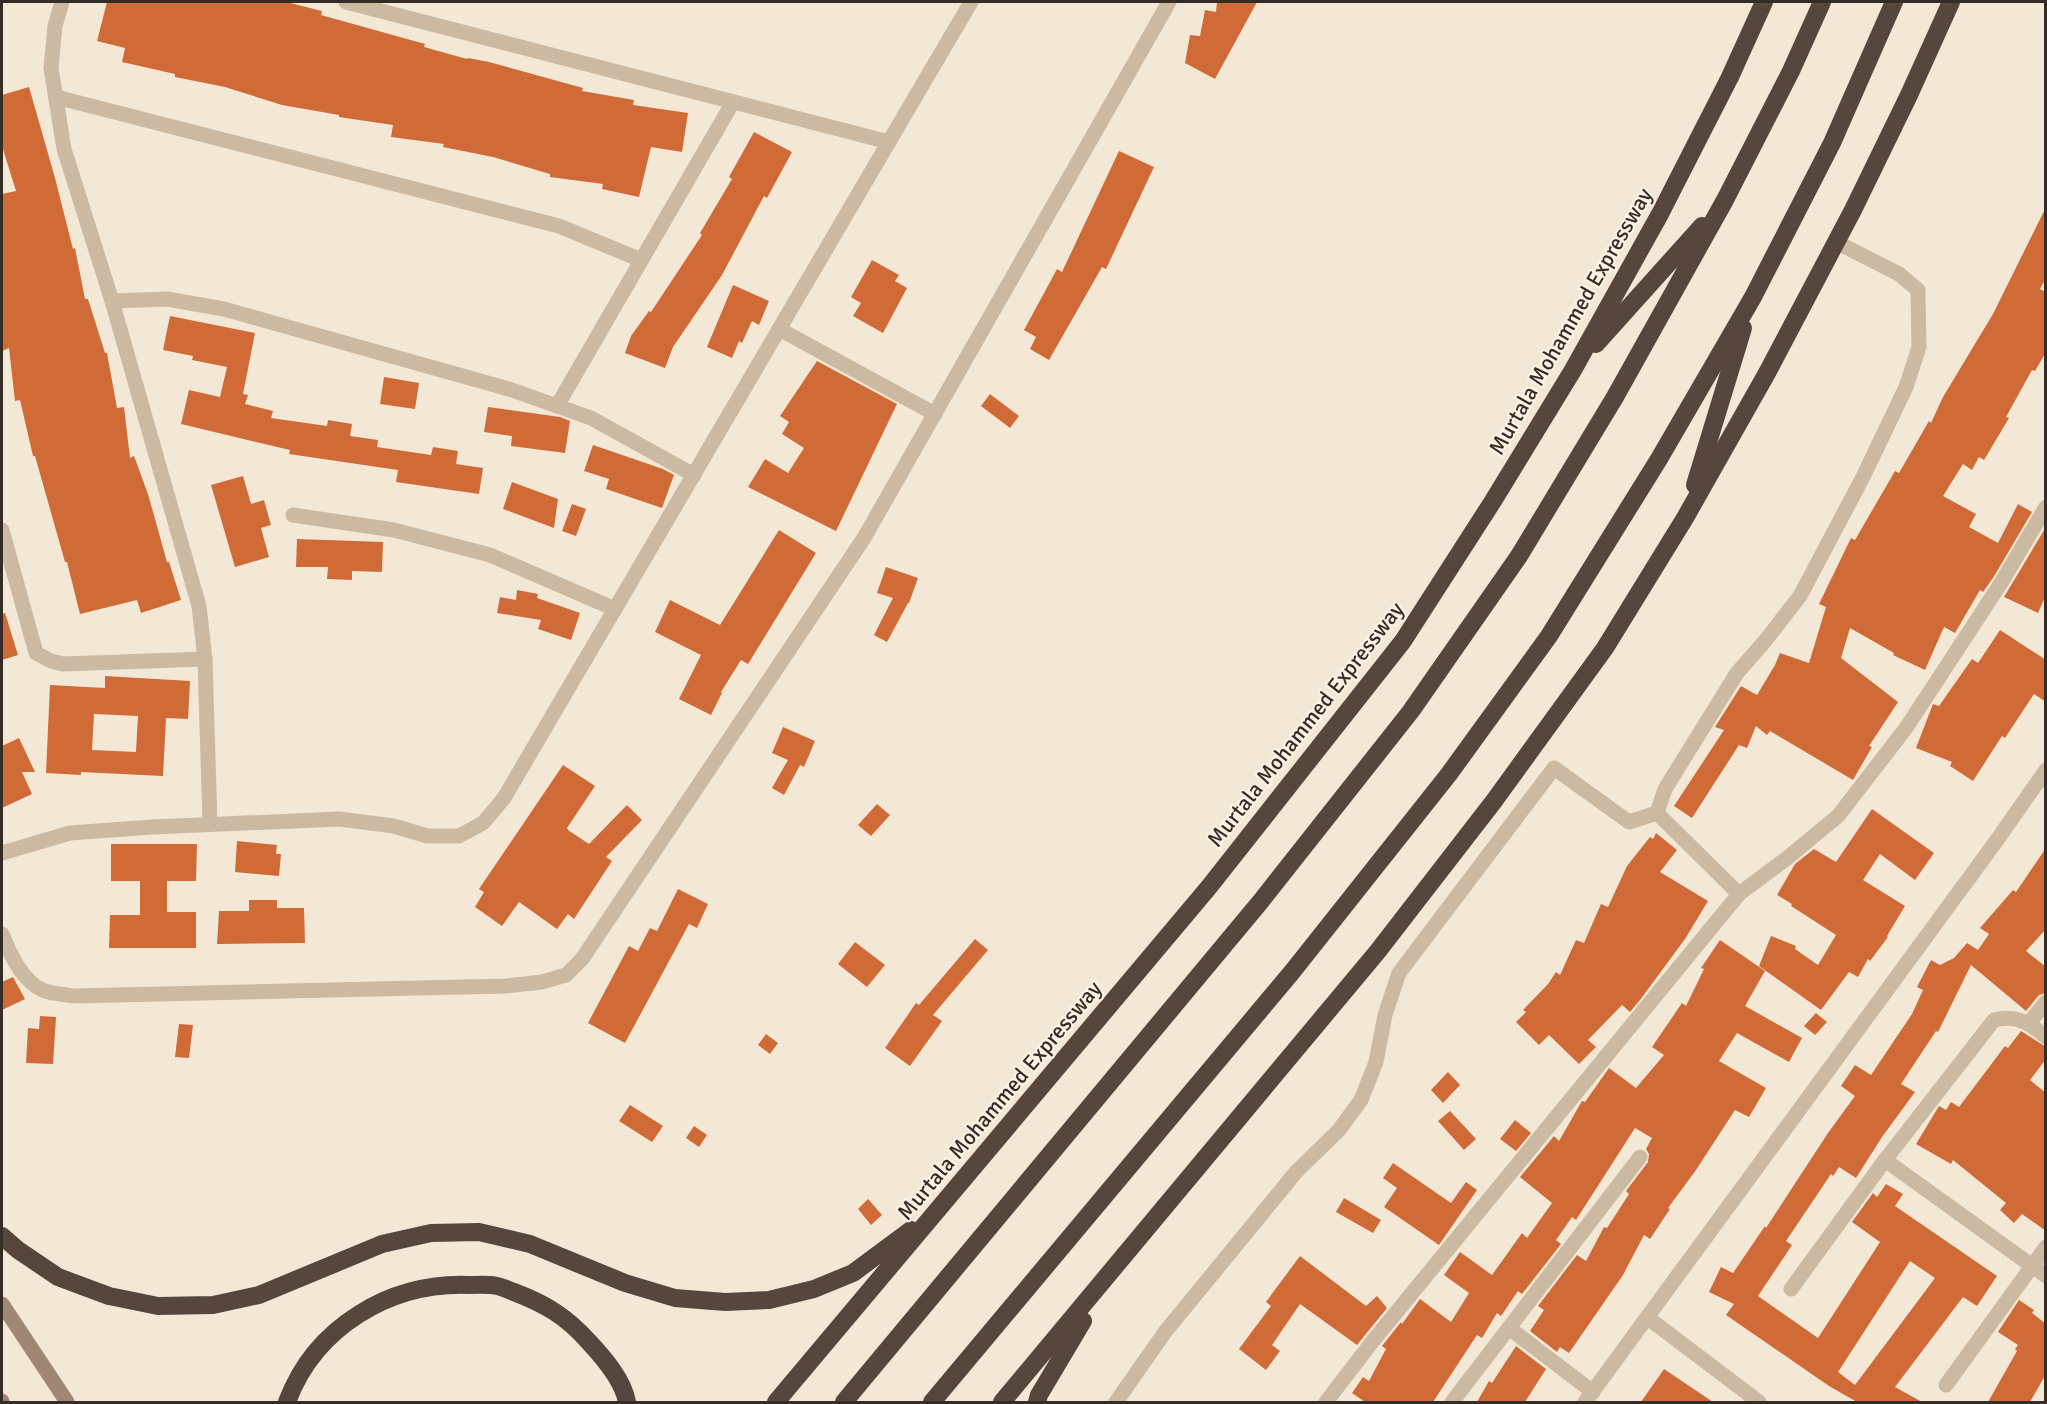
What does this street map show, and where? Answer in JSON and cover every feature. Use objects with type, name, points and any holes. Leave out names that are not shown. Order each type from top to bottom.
[{"type":"highway","name":"Murtala Mohammed Expressway","points":[[776,1402],[1209,887],[1403,641],[1494,501],[1573,370],[1660,214],[1730,76],[1764,2]]},
{"type":"highway","points":[[844,1402],[1253,910],[1412,711],[1519,556],[1616,397],[1725,200],[1791,71],[1822,2]]},
{"type":"highway","points":[[932,1402],[1292,972],[1449,774],[1549,636],[1659,459],[1753,297],[1832,143],[1894,2]]},
{"type":"highway","points":[[1002,1402],[1378,951],[1494,801],[1605,648],[1685,518],[1767,374],[1909,95],[1951,2]]},
{"type":"highway","points":[[1573,370],[1725,200]]},
{"type":"highway","points":[[1685,518],[1753,297]]},
{"type":"highway","points":[[2,1236],[18,1250],[58,1277],[108,1296],[158,1306],[213,1305],[259,1295],[382,1244],[431,1233],[479,1232],[530,1244],[625,1283],[675,1298],[725,1302],[769,1300],[814,1289],[853,1273],[903,1238],[960,1184]]},
{"type":"highway","points":[[1036,1402],[1078,1328],[1125,1257]]},
{"type":"highway","points":[[287,1402],[295,1382],[321,1344],[359,1312],[400,1293],[451,1284],[496,1286],[540,1302],[575,1327],[605,1360],[626,1395],[627,1402]]},
{"type":"main road","points":[[2,1304],[67,1402]]},
{"type":"street","points":[[62,2],[55,26],[51,68],[64,148],[112,301],[199,606],[205,659],[210,824]]},
{"type":"street","points":[[2,853],[70,833],[210,824],[339,819],[394,825],[427,836],[459,836],[483,823],[504,798],[971,2]]},
{"type":"street","points":[[2,934],[10,954],[26,977],[43,991],[73,996],[506,986],[542,982],[566,975],[582,959],[864,538],[1169,2]]},
{"type":"street","points":[[356,3],[889,142]]},
{"type":"street","points":[[56,97],[559,225],[641,260]]},
{"type":"street","points":[[556,405],[734,102]]},
{"type":"street","points":[[1657,813],[1665,789],[1737,673],[1800,596],[1863,477],[1906,387],[1919,347],[1918,291],[1899,274],[1836,242]]},
{"type":"street","points":[[112,301],[167,299],[224,309],[509,389],[591,418],[694,475]]},
{"type":"street","points":[[779,329],[935,414]]},
{"type":"street","points":[[1326,1402],[1372,1342],[1739,894],[1838,816],[1906,728],[2001,584],[2046,507]]},
{"type":"street","points":[[293,515],[394,530],[490,555],[615,609]]},
{"type":"street","points":[[2,531],[36,653],[63,664],[205,659]]},
{"type":"street","points":[[1116,1402],[1165,1332],[1296,1172],[1339,1130],[1360,1100],[1376,1062],[1385,1015],[1399,973],[1554,768],[1629,822],[1657,813]]},
{"type":"street","points":[[1509,1328],[1589,1397],[2046,770]]},
{"type":"street","points":[[1657,813],[1739,894]]},
{"type":"street","points":[[2029,1023],[2046,1002]]},
{"type":"street","points":[[1791,1289],[1885,1160],[1994,1020],[2004,1017],[2029,1023],[2046,1036]]},
{"type":"street","points":[[1452,1402],[1640,1157]]},
{"type":"street","points":[[1885,1160],[2046,1275]]},
{"type":"street","points":[[1946,1385],[2046,1246]]},
{"type":"street","points":[[1648,1318],[1759,1402]]},
{"type":"building","points":[[107,2],[286,2],[322,11],[321,15],[425,44],[424,47],[467,59],[489,62],[583,88],[582,91],[634,100],[633,105],[688,113],[682,152],[651,147],[639,197],[602,189],[603,184],[550,177],[550,174],[493,157],[443,147],[444,144],[391,137],[393,125],[282,105],[225,87],[175,77],[175,74],[122,62],[125,48],[97,41]]},
{"type":"building","points":[[1217,2],[1257,2],[1215,79],[1185,63],[1190,35],[1200,36],[1205,10],[1216,12]]},
{"type":"building","points":[[29,87],[73,249],[75,248],[85,299],[88,299],[105,353],[107,353],[117,408],[124,407],[130,458],[134,456],[148,494],[167,562],[169,562],[181,600],[141,613],[137,600],[80,614],[67,562],[65,562],[35,456],[33,456],[20,400],[15,401],[9,348],[2,351],[2,194],[16,191],[2,146],[2,95]]},
{"type":"building","points":[[754,132],[792,152],[767,198],[764,196],[722,275],[673,347],[665,368],[625,353],[631,336],[649,311],[651,312],[702,235],[700,233],[732,179],[729,177]]},
{"type":"building","points":[[1119,151],[1154,167],[1106,269],[1102,267],[1049,360],[1030,349],[1036,337],[1024,330],[1057,269],[1062,272]]},
{"type":"building","points":[[2046,207],[2046,278],[2040,289],[2046,292],[2046,352],[2035,371],[2032,370],[2006,417],[2009,418],[1984,460],[1979,457],[1972,470],[1963,464],[1943,496],[1976,514],[1969,527],[1998,543],[2018,504],[2032,512],[1993,578],[1983,592],[1980,590],[1955,633],[1944,627],[1925,670],[1893,655],[1894,653],[1850,628],[1841,658],[1898,702],[1869,746],[1872,747],[1853,780],[1770,731],[1767,735],[1756,726],[1747,748],[1739,745],[1692,818],[1674,806],[1724,730],[1715,727],[1741,686],[1757,695],[1780,653],[1809,663],[1826,607],[1819,604],[1851,538],[1855,540],[1895,471],[1899,473],[1929,421],[1931,423],[1943,397],[1993,314]]},
{"type":"building","points":[[872,260],[899,275],[895,281],[907,288],[883,333],[853,316],[861,303],[851,297]]},
{"type":"building","points":[[733,285],[769,301],[759,325],[752,321],[742,343],[739,341],[732,358],[707,347]]},
{"type":"building","points":[[170,316],[255,333],[243,394],[248,395],[245,404],[273,411],[271,418],[327,426],[328,420],[352,424],[350,436],[378,440],[377,447],[431,455],[433,447],[458,451],[456,464],[483,468],[479,494],[396,482],[398,470],[289,454],[290,450],[181,424],[189,390],[220,397],[227,367],[192,360],[193,356],[163,350]]},
{"type":"building","points":[[817,361],[897,404],[836,531],[748,487],[765,459],[788,473],[804,448],[782,434],[789,422],[780,416]]},
{"type":"building","points":[[384,377],[419,383],[415,409],[380,404]]},
{"type":"building","points":[[990,394],[1019,416],[1010,428],[981,406]]},
{"type":"building","points":[[488,407],[560,417],[570,421],[565,453],[511,446],[512,436],[484,432]]},
{"type":"building","points":[[593,445],[663,469],[674,475],[662,508],[606,489],[609,479],[584,471]]},
{"type":"building","points":[[243,476],[251,504],[264,500],[271,525],[261,528],[269,557],[235,567],[211,485]]},
{"type":"building","points":[[512,482],[558,499],[554,528],[503,509]]},
{"type":"building","points":[[572,504],[586,509],[576,536],[562,531]]},
{"type":"building","points":[[2046,527],[2046,595],[2038,613],[2004,597]]},
{"type":"building","points":[[779,530],[816,553],[748,664],[741,660],[721,692],[711,715],[679,699],[701,655],[655,632],[670,600],[720,625]]},
{"type":"building","points":[[297,539],[383,542],[382,572],[352,571],[352,580],[327,579],[328,567],[296,567]]},
{"type":"building","points":[[886,567],[918,578],[909,603],[887,642],[874,635],[893,598],[877,593]]},
{"type":"building","points":[[517,590],[538,594],[537,598],[580,613],[571,640],[538,629],[541,620],[497,613],[500,597],[516,600]]},
{"type":"building","points":[[5,613],[18,655],[2,660],[2,614]]},
{"type":"building","points":[[2000,630],[2046,660],[2046,702],[2034,694],[2005,738],[2002,736],[1973,781],[1950,766],[1952,762],[1916,748],[1933,704],[1939,706],[1972,659],[1978,663]]},
{"type":"building","points":[[105,676],[190,681],[188,719],[166,718],[163,776],[81,772],[81,775],[46,773],[50,685],[105,688]],"holes":[[[94,714],[138,716],[136,752],[92,750]]]},
{"type":"building","points":[[783,727],[815,741],[804,767],[800,765],[784,795],[772,788],[788,760],[772,753]]},
{"type":"building","points":[[19,738],[35,772],[22,772],[32,794],[2,808],[2,746]]},
{"type":"building","points":[[563,765],[595,786],[567,828],[568,830],[589,844],[627,805],[642,820],[606,857],[612,861],[574,919],[568,914],[557,929],[519,902],[502,926],[475,907],[484,892],[479,889]]},
{"type":"building","points":[[877,804],[890,815],[871,836],[858,825]]},
{"type":"building","points":[[1872,809],[1934,853],[1915,880],[1880,854],[1863,880],[1905,906],[1888,937],[1870,961],[1868,959],[1858,977],[1849,972],[1821,1010],[1759,966],[1771,936],[1796,946],[1795,949],[1818,965],[1836,935],[1777,895],[1795,864],[1814,849],[1836,862]]},
{"type":"building","points":[[1656,833],[1677,850],[1660,872],[1708,901],[1685,939],[1640,1000],[1630,1012],[1622,1005],[1588,1040],[1596,1047],[1579,1064],[1549,1035],[1539,1045],[1516,1022],[1526,1012],[1523,1010],[1548,984],[1556,972],[1560,975],[1576,940],[1584,943],[1601,904],[1608,907],[1627,866],[1650,837],[1653,839]]},
{"type":"building","points":[[237,841],[277,845],[276,854],[281,854],[279,876],[235,872]]},
{"type":"building","points":[[111,844],[197,844],[196,881],[167,881],[167,912],[196,912],[196,948],[109,948],[110,915],[140,915],[140,881],[111,881]]},
{"type":"building","points":[[2046,848],[2046,929],[2026,951],[2046,967],[2046,993],[2039,995],[2026,1011],[1971,965],[1938,1032],[1936,1031],[1901,1084],[1915,1092],[1856,1178],[1839,1167],[1833,1176],[1831,1174],[1786,1241],[1792,1245],[1758,1296],[1818,1338],[1880,1242],[1852,1222],[1873,1193],[1877,1197],[1886,1184],[1903,1194],[1895,1206],[1997,1276],[1977,1306],[1963,1297],[1895,1387],[1922,1402],[1857,1402],[1829,1386],[1726,1315],[1734,1304],[1709,1292],[1721,1267],[1733,1273],[1855,1096],[1841,1086],[1855,1065],[1871,1075],[1912,1014],[1923,990],[1917,987],[1931,960],[1940,965],[1954,958],[1967,943],[1978,950],[1989,934],[1980,928],[2013,890],[2016,892]],"holes":[[[1910,1261],[1935,1278],[1855,1385],[1838,1372]]]},
{"type":"building","points":[[678,889],[708,904],[697,928],[689,924],[625,1043],[588,1023],[629,946],[638,951],[650,928],[657,931]]},
{"type":"building","points":[[249,900],[277,900],[277,908],[304,908],[305,943],[217,944],[219,911],[249,911]]},
{"type":"building","points":[[975,939],[988,950],[933,1015],[942,1021],[910,1066],[885,1048],[916,1003],[919,1005]]},
{"type":"building","points":[[1720,940],[1765,971],[1745,1006],[1802,1038],[1789,1062],[1737,1033],[1719,1061],[1766,1088],[1749,1117],[1735,1110],[1668,1208],[1670,1209],[1650,1239],[1644,1235],[1623,1275],[1569,1353],[1560,1347],[1557,1352],[1530,1331],[1544,1310],[1538,1306],[1577,1255],[1586,1261],[1604,1227],[1607,1228],[1629,1194],[1626,1191],[1648,1162],[1649,1154],[1646,1149],[1652,1138],[1635,1128],[1576,1220],[1572,1217],[1556,1240],[1561,1244],[1522,1294],[1518,1291],[1501,1316],[1497,1313],[1482,1338],[1477,1335],[1433,1402],[1365,1402],[1352,1393],[1363,1377],[1369,1381],[1386,1349],[1382,1346],[1420,1299],[1451,1322],[1469,1293],[1444,1275],[1460,1252],[1492,1275],[1522,1233],[1527,1238],[1552,1203],[1520,1177],[1554,1136],[1559,1141],[1582,1101],[1585,1102],[1609,1068],[1636,1088],[1664,1055],[1652,1047],[1682,1003],[1686,1006],[1704,969],[1701,968]]},
{"type":"building","points":[[855,942],[885,965],[867,987],[838,964]]},
{"type":"building","points":[[13,977],[25,999],[2,1010],[2,982]]},
{"type":"building","points":[[1816,1013],[1827,1022],[1815,1035],[1804,1026]]},
{"type":"building","points":[[40,1016],[56,1017],[53,1064],[26,1063],[28,1028],[39,1029]]},
{"type":"building","points":[[179,1024],[193,1025],[189,1058],[175,1057]]},
{"type":"building","points":[[2021,1031],[2046,1047],[2046,1059],[2030,1080],[2046,1093],[2046,1231],[2022,1214],[2014,1223],[2000,1210],[2006,1203],[1953,1160],[1951,1164],[1916,1144],[1939,1106],[1946,1110],[1951,1102],[1959,1107],[2005,1046],[2008,1048]]},
{"type":"building","points":[[766,1034],[778,1043],[770,1054],[758,1045]]},
{"type":"building","points":[[1448,1072],[1460,1085],[1443,1103],[1431,1090]]},
{"type":"building","points":[[630,1105],[663,1126],[652,1142],[619,1121]]},
{"type":"building","points":[[1450,1111],[1476,1139],[1464,1150],[1438,1121]]},
{"type":"building","points":[[1515,1120],[1531,1133],[1516,1151],[1500,1139]]},
{"type":"building","points":[[694,1126],[707,1135],[699,1147],[686,1138]]},
{"type":"building","points":[[1393,1163],[1451,1203],[1466,1182],[1477,1190],[1439,1245],[1384,1207],[1397,1188],[1383,1178]]},
{"type":"building","points":[[1344,1198],[1381,1220],[1373,1233],[1336,1212]]},
{"type":"building","points":[[868,1199],[882,1215],[871,1225],[858,1209]]},
{"type":"building","points":[[1300,1256],[1366,1306],[1377,1296],[1387,1308],[1357,1345],[1300,1304],[1272,1345],[1280,1351],[1266,1370],[1239,1349],[1271,1306],[1266,1302]]},
{"type":"building","points":[[2019,1300],[2034,1310],[2032,1313],[2046,1324],[2046,1374],[2030,1402],[1988,1402],[2017,1351],[2015,1349],[2018,1345],[1998,1332]]},
{"type":"building","points":[[1516,1346],[1546,1369],[1525,1402],[1477,1402],[1489,1381],[1492,1383]]},
{"type":"building","points":[[1664,1369],[1713,1402],[1641,1402]]}]
